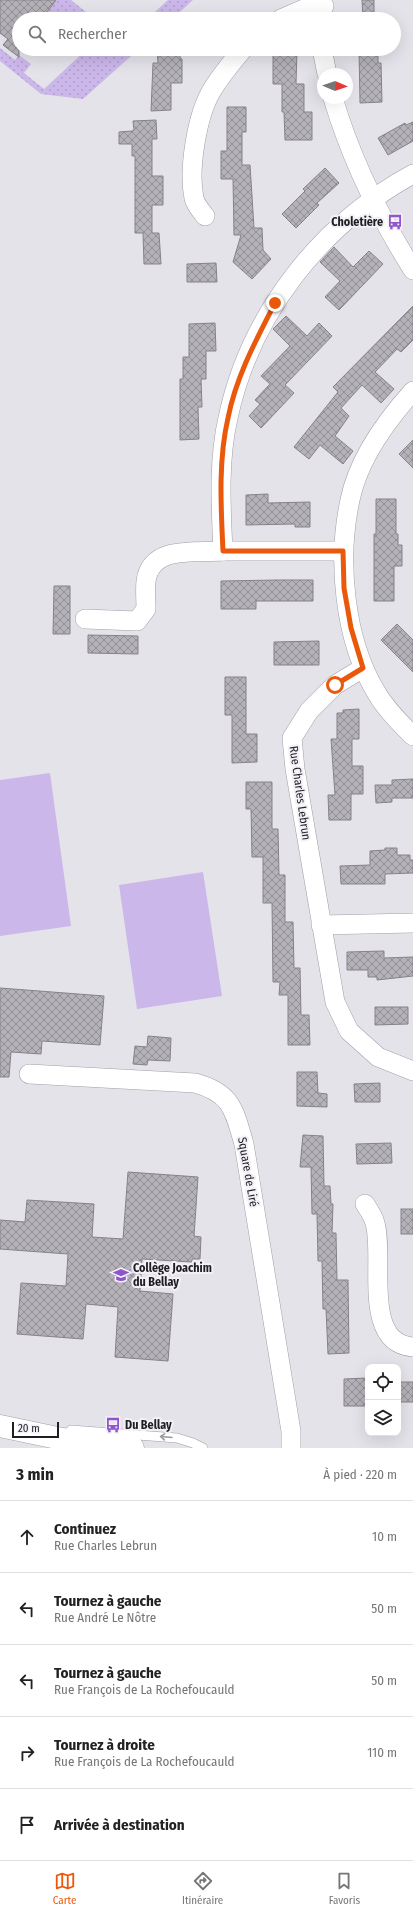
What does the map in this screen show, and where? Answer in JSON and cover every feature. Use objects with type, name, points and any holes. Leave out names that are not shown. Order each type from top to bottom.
[{"type":"main road","points":[[6,1429],[133,1448]]},
{"type":"street","points":[[297,12],[304,9],[324,8]]},
{"type":"street","points":[[205,216],[194,199],[193,154],[202,114],[211,92],[223,73],[237,56]]},
{"type":"street","points":[[323,56],[326,68]]},
{"type":"street","points":[[335,104],[342,130],[372,199],[413,270]]},
{"type":"street","points":[[223,551],[221,514],[224,442],[228,418],[249,352],[275,303],[305,260],[344,222],[372,199],[413,174]]},
{"type":"street","points":[[413,391],[396,410],[376,439],[361,470],[350,500],[343,551],[344,588],[351,628],[363,668],[376,693],[413,736]]},
{"type":"street","points":[[85,620],[137,621],[146,609],[146,581],[152,564],[166,554],[223,551],[343,551]]},
{"type":"street","name":"Rue Charles Lebrun","points":[[363,668],[335,685],[309,710],[292,738],[294,769],[335,1002],[350,1031],[378,1058],[413,1071]]},
{"type":"street","points":[[321,925],[413,923]]},
{"type":"street","name":"Square de Liré","points":[[29,1074],[195,1083],[212,1088],[227,1099],[236,1117],[244,1144],[291,1431],[291,1448]]},
{"type":"street","points":[[365,1204],[376,1223],[378,1239],[379,1301],[384,1329],[390,1338],[398,1344],[413,1347]]},
{"type":"lane","points":[[54,1437],[72,1430],[79,1430],[177,1438],[203,1448]]},
{"type":"lane","points":[[54,1437],[85,1448]]},
{"type":"shaded area","points":[[56,0],[71,0],[86,12],[47,12]]},
{"type":"shaded area","points":[[168,0],[193,0],[180,12],[155,12]]},
{"type":"shaded area","points":[[0,48],[15,60],[18,56],[20,56],[31,64],[24,73],[44,89],[79,56],[131,56],[83,99],[41,94],[0,61]]},
{"type":"shaded area","points":[[50,773],[71,926],[0,936],[0,780]]},
{"type":"shaded area","points":[[203,872],[222,996],[137,1009],[119,885]]},
{"type":"building","points":[[0,0],[56,0],[47,12],[12,12],[12,52],[3,45],[8,39],[0,33]]},
{"type":"building","points":[[362,0],[374,0],[374,12],[363,12]]},
{"type":"building","points":[[158,56],[180,56],[182,59],[182,83],[171,83],[171,110],[151,111],[153,63],[158,63]]},
{"type":"building","points":[[273,56],[297,56],[296,84],[304,84],[304,112],[312,112],[312,140],[285,140],[284,112],[282,112],[282,84],[273,84]]},
{"type":"building","points":[[359,56],[378,56],[378,63],[381,63],[382,102],[360,103]]},
{"type":"building","points":[[227,107],[246,107],[246,132],[242,132],[242,165],[250,165],[254,228],[262,228],[263,250],[271,259],[252,279],[233,262],[241,235],[234,235],[233,179],[221,179],[221,151],[227,151]]},
{"type":"building","points":[[156,120],[157,139],[152,139],[152,176],[163,176],[163,205],[152,205],[152,233],[159,233],[161,264],[144,264],[143,233],[135,233],[135,156],[132,156],[132,144],[119,144],[119,132],[134,130],[133,121]]},
{"type":"building","points":[[413,122],[413,141],[388,155],[378,138],[405,123],[406,125]]},
{"type":"building","points":[[325,168],[339,183],[317,203],[319,205],[296,228],[282,214],[305,191],[303,189]]},
{"type":"building","points":[[334,247],[353,267],[369,251],[383,264],[339,310],[325,297],[340,281],[320,262]]},
{"type":"building","points":[[216,263],[217,282],[187,282],[187,264]]},
{"type":"building","points":[[413,306],[413,340],[401,352],[397,349],[375,372],[394,389],[381,403],[362,385],[341,408],[349,416],[335,436],[353,451],[343,464],[320,445],[309,459],[294,447],[338,392],[333,387]]},
{"type":"building","points":[[286,316],[307,336],[319,323],[332,336],[285,385],[294,393],[261,428],[249,416],[260,404],[255,400],[270,384],[261,376],[290,346],[273,329]]},
{"type":"building","points":[[215,323],[216,351],[206,351],[206,379],[201,379],[202,407],[198,407],[199,439],[180,440],[180,379],[183,379],[183,357],[189,357],[189,324]]},
{"type":"building","points":[[413,440],[413,468],[399,454]]},
{"type":"building","points":[[268,494],[268,503],[310,502],[310,527],[295,527],[295,524],[246,525],[246,495]]},
{"type":"building","points":[[376,499],[396,499],[396,534],[398,534],[398,545],[402,545],[402,566],[394,566],[394,601],[374,601],[374,534],[376,534]]},
{"type":"building","points":[[313,580],[313,601],[256,601],[256,609],[221,609],[221,581]]},
{"type":"building","points":[[54,586],[70,586],[70,634],[53,634]]},
{"type":"building","points":[[397,624],[413,640],[413,672],[381,640]]},
{"type":"building","points":[[88,635],[138,636],[138,654],[88,653]]},
{"type":"building","points":[[319,641],[319,665],[274,665],[274,642]]},
{"type":"building","points":[[225,677],[246,677],[246,734],[257,734],[257,762],[232,763],[232,715],[225,715]]},
{"type":"building","points":[[359,709],[359,739],[352,739],[352,766],[363,766],[363,794],[351,794],[351,820],[329,820],[328,795],[335,795],[331,739],[337,739],[337,713],[343,713],[343,710]]},
{"type":"building","points":[[413,779],[413,798],[392,798],[392,802],[376,803],[375,785],[392,785],[392,780]]},
{"type":"building","points":[[246,782],[272,782],[272,829],[278,829],[279,875],[285,875],[285,922],[293,922],[294,968],[300,968],[301,1015],[309,1015],[310,1045],[288,1045],[288,995],[279,995],[280,982],[273,982],[272,903],[263,903],[263,857],[252,857],[251,809],[246,809]]},
{"type":"building","points":[[385,848],[397,848],[397,855],[410,855],[410,860],[413,860],[413,873],[385,874],[385,884],[341,884],[340,866],[370,865],[370,851],[385,850]]},
{"type":"building","points":[[384,951],[384,958],[413,957],[413,976],[377,980],[377,977],[368,977],[368,970],[347,970],[347,952]]},
{"type":"building","points":[[0,988],[104,996],[100,1045],[42,1041],[41,1054],[11,1052],[9,1077],[0,1077]]},
{"type":"building","points":[[375,1007],[408,1007],[408,1024],[375,1025]]},
{"type":"building","points":[[148,1036],[171,1038],[170,1061],[148,1060],[147,1065],[133,1064],[135,1046],[147,1047]]},
{"type":"building","points":[[297,1072],[317,1072],[318,1093],[327,1094],[327,1107],[297,1106]]},
{"type":"building","points":[[380,1083],[380,1102],[355,1102],[354,1084]]},
{"type":"building","points":[[303,1135],[323,1136],[324,1186],[330,1186],[331,1204],[333,1204],[332,1233],[336,1233],[337,1280],[348,1280],[349,1353],[328,1354],[326,1309],[323,1309],[322,1261],[318,1261],[317,1214],[312,1214],[311,1167],[300,1167]]},
{"type":"building","points":[[391,1143],[392,1163],[357,1164],[356,1144]]},
{"type":"building","points":[[128,1172],[198,1177],[194,1236],[201,1237],[200,1259],[192,1259],[192,1262],[142,1259],[140,1291],[173,1294],[168,1361],[115,1357],[118,1307],[86,1304],[83,1339],[17,1334],[21,1283],[66,1286],[68,1254],[0,1249],[0,1220],[25,1222],[27,1200],[94,1204],[92,1237],[123,1239]]},
{"type":"building","points":[[401,1209],[413,1209],[413,1234],[401,1234]]},
{"type":"building","points":[[365,1378],[365,1406],[344,1406],[344,1379]]},
{"type":"building","points":[[401,1382],[413,1382],[413,1402],[401,1402]]},
{"type":"place","name":"Choletière","points":[[395,222]]},
{"type":"place","name":"Collège Joachim du Bellay","points":[[121,1275]]},
{"type":"place","name":"Du Bellay","points":[[113,1425]]},
{"type":"route","points":[[275,303],[249,352],[235,392],[228,418],[224,442],[222,477],[221,514],[223,551],[343,551],[344,588],[351,628],[363,668],[335,685]]}]
